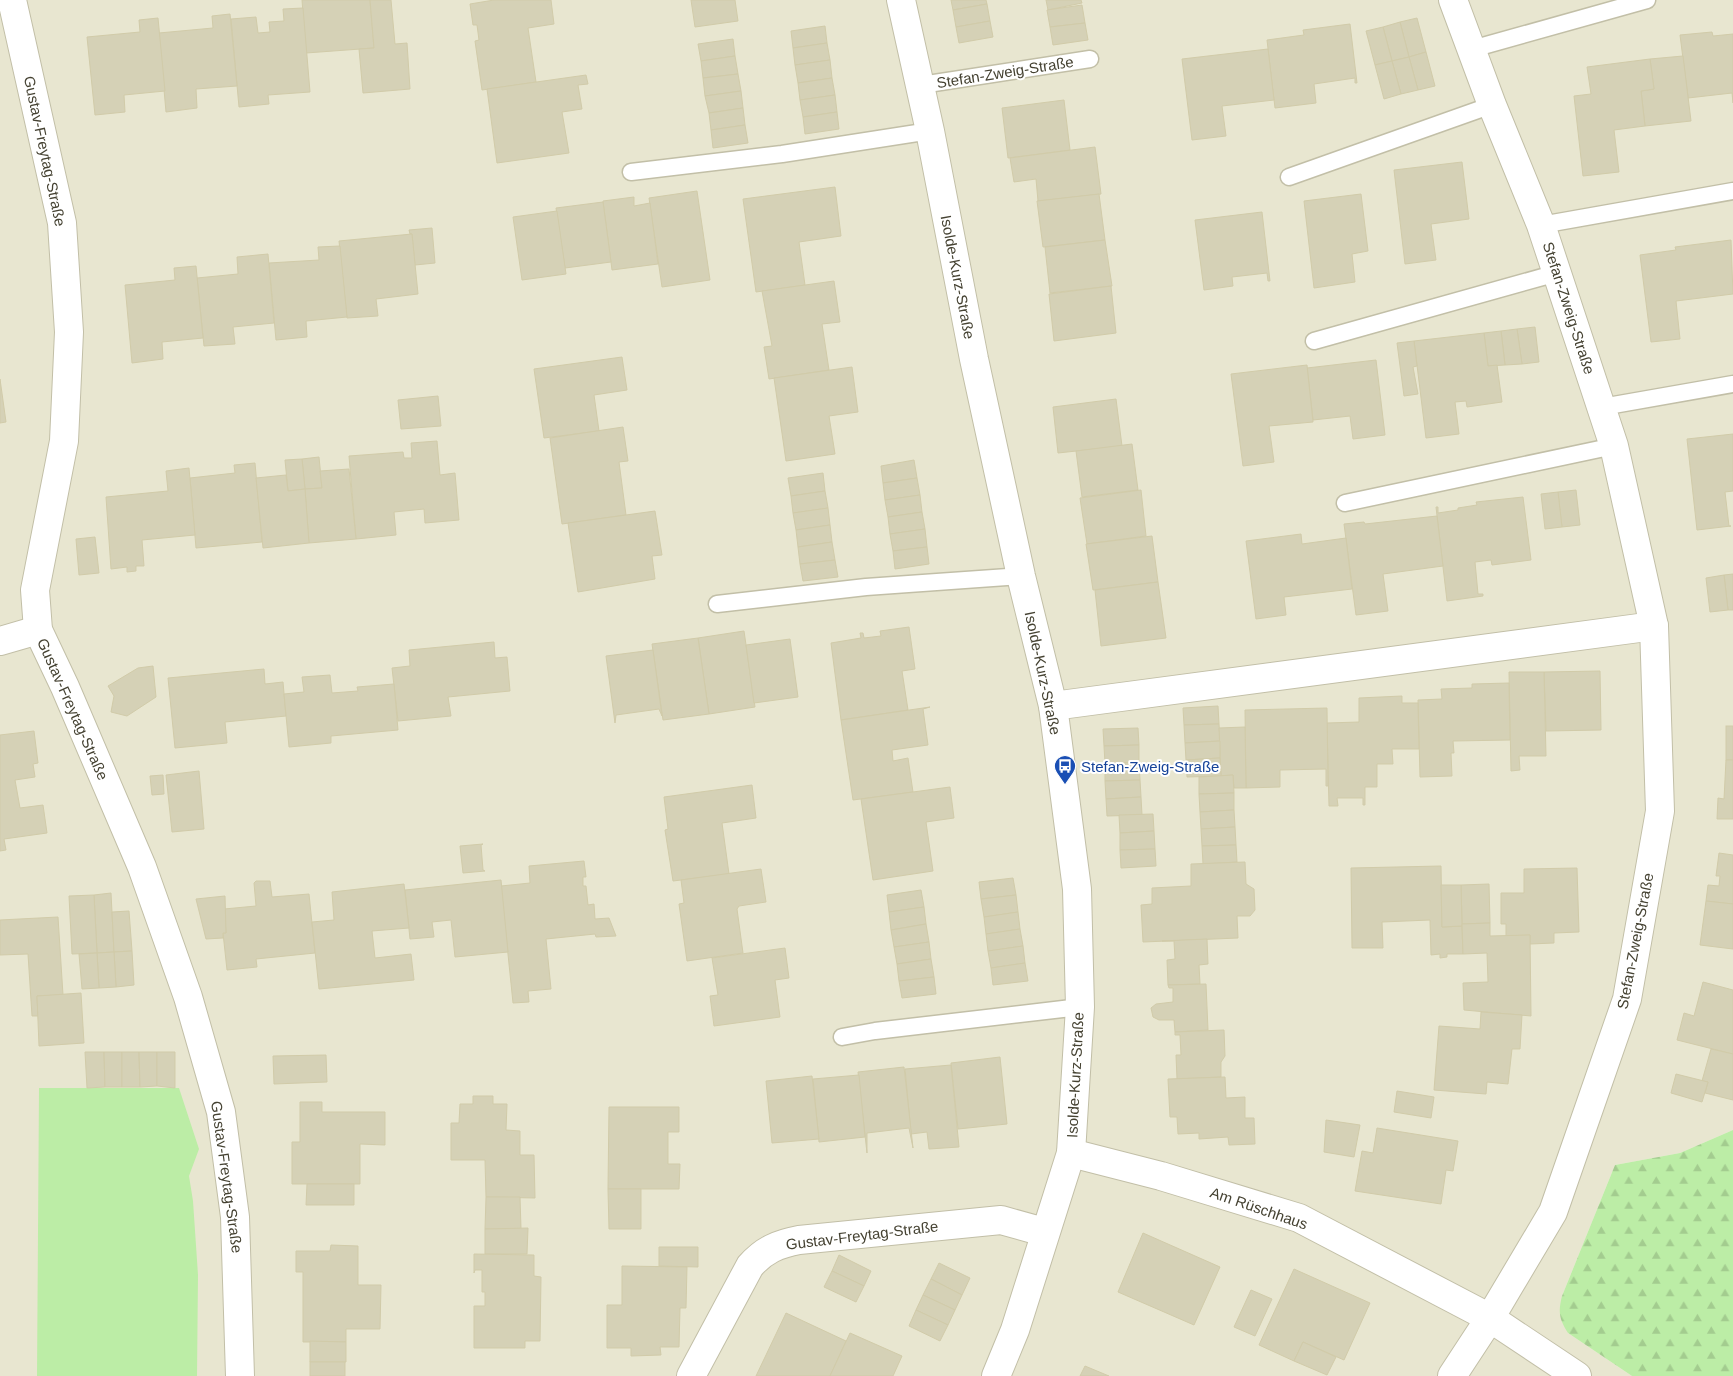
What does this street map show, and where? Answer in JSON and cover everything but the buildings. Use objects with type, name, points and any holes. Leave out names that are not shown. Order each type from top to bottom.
[{"type":"street","name":"Gustav-Freytag-Straße","points":[[12,0],[10,36],[62,223],[69,332],[64,441],[35,590],[38,630],[65,687],[142,866],[188,997],[221,1112],[238,1250],[240,1376]]},
{"type":"street","name":"Isolde-Kurz-Straße","points":[[901,0],[921,85],[974,359],[1021,576],[1053,706],[1077,889],[1080,1007],[1071,1153],[1044,1232],[1015,1330],[996,1376]]},
{"type":"street","name":"Stefan-Zweig-Straße","points":[[1453,0],[1492,105],[1541,225],[1614,446],[1654,626],[1660,811],[1627,999],[1553,1212],[1490,1318]]},
{"type":"street","points":[[1053,706],[1654,626]]},
{"type":"street","points":[[0,641],[38,630]]},
{"type":"street","name":"Am Rüschhaus","points":[[1071,1153],[1161,1176],[1299,1218],[1490,1318],[1577,1376]]},
{"type":"street","name":"Gustav-Freytag-Straße","points":[[691,1376],[750,1266],[761,1254],[780,1244],[799,1240],[1001,1220],[1044,1232]]},
{"type":"street","points":[[1452,1376],[1490,1318]]},
{"type":"lane","points":[[1472,49],[1647,0]]},
{"type":"lane","name":"Stefan-Zweig-Straße","points":[[921,85],[1090,59]]},
{"type":"lane","points":[[1289,177],[1492,105]]},
{"type":"lane","points":[[631,172],[782,154],[930,131]]},
{"type":"lane","points":[[1541,225],[1733,192]]},
{"type":"lane","points":[[1314,341],[1557,273]]},
{"type":"lane","points":[[1602,407],[1733,384]]},
{"type":"lane","points":[[1345,503],[1614,446]]},
{"type":"lane","points":[[718,604],[866,588],[1021,576]]},
{"type":"lane","points":[[842,1037],[875,1031],[1080,1007]]},
{"type":"shaded area","points":[[0,0],[1733,0],[1733,1130],[1680,1153],[1615,1165],[1562,1296],[1568,1333],[1632,1376],[0,1376]]},
{"type":"green space","points":[[39,1088],[179,1088],[199,1149],[189,1176],[193,1201],[198,1275],[197,1376],[37,1376]]},
{"type":"green space","points":[[1733,1130],[1733,1376],[1632,1376],[1568,1333],[1561,1319],[1560,1311],[1562,1296],[1615,1165],[1680,1153]]},
{"type":"place","name":"Stefan-Zweig-Straße","points":[[1065,785]]}]
